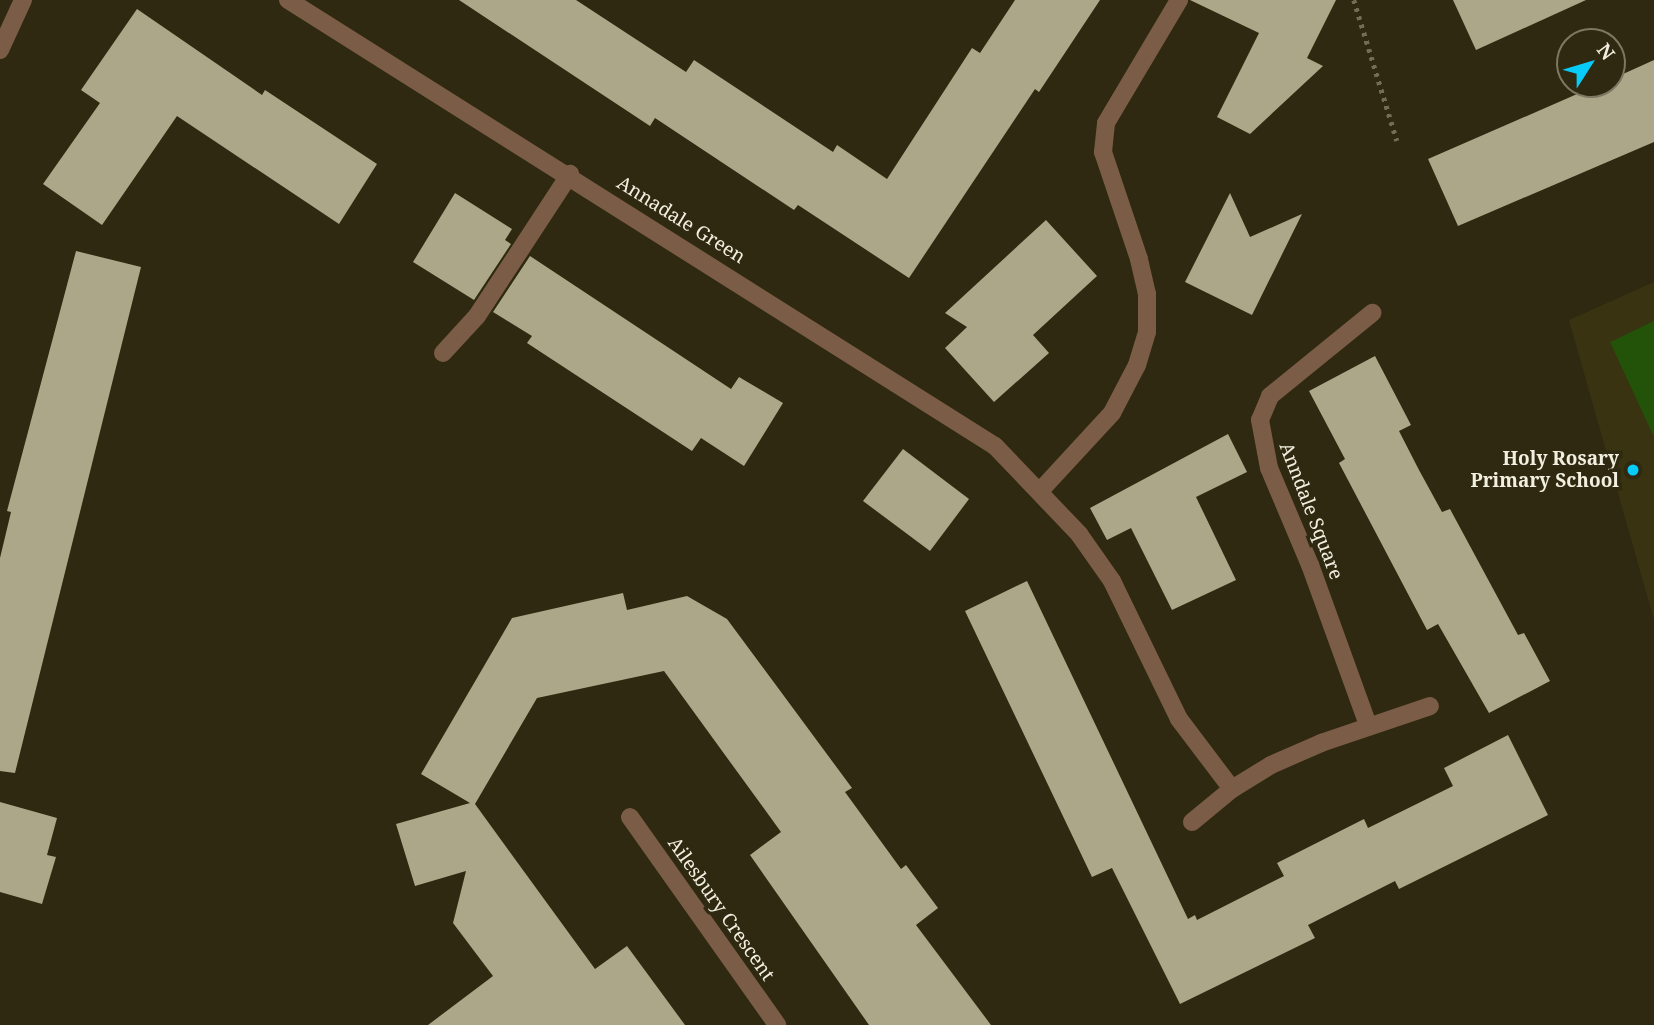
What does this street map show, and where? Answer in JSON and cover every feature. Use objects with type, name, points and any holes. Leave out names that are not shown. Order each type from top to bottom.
[{"type":"street","points":[[0,50],[23,0]]},
{"type":"street","name":"Annadale Green","points":[[288,0],[947,412],[995,446],[1040,491]]},
{"type":"street","points":[[1179,0],[1106,122],[1103,152],[1139,259],[1147,293],[1147,332],[1137,365],[1112,413],[1040,491],[1079,534],[1111,581],[1179,719],[1232,789]]},
{"type":"street","points":[[443,353],[477,316],[570,174]]},
{"type":"street","name":"Anndale Square","points":[[1368,725],[1310,565],[1269,468],[1260,420],[1270,396],[1372,313]]},
{"type":"street","points":[[1192,822],[1232,789],[1272,765],[1368,725],[1430,706]]},
{"type":"street","name":"Ailesbury Crescent","points":[[630,817],[777,1025]]},
{"type":"path","points":[[1354,0],[1397,141]]},
{"type":"shaded area","name":"Holy Rosary Primary School","points":[[1654,282],[1654,620],[1569,320]]},
{"type":"green space","points":[[1654,321],[1654,437],[1610,342]]},
{"type":"building","points":[[459,0],[576,0],[686,72],[694,60],[833,152],[837,145],[887,179],[972,48],[980,53],[1015,0],[1100,0],[1039,92],[1035,89],[909,278],[798,205],[794,210],[655,118],[650,126]]},
{"type":"building","points":[[1190,0],[1336,0],[1307,58],[1323,66],[1250,134],[1217,117],[1259,33]]},
{"type":"building","points":[[1453,0],[1586,0],[1476,50]]},
{"type":"building","points":[[137,9],[262,95],[265,90],[377,164],[339,224],[177,116],[102,225],[43,184],[100,103],[81,90]]},
{"type":"building","points":[[1654,60],[1654,142],[1458,226],[1428,159],[1568,98],[1626,98],[1626,73]]},
{"type":"building","points":[[455,193],[512,229],[505,240],[511,244],[474,300],[413,262]]},
{"type":"building","points":[[1230,193],[1250,237],[1302,214],[1252,315],[1185,282]]},
{"type":"building","points":[[1046,220],[1097,276],[1033,335],[1049,353],[994,402],[945,348],[967,327],[945,313]]},
{"type":"building","points":[[76,251],[141,267],[15,773],[0,771],[0,558],[11,512],[7,511]]},
{"type":"building","points":[[530,256],[731,389],[739,377],[783,403],[744,466],[701,438],[692,451],[527,343],[532,336],[493,312]]},
{"type":"building","points":[[1375,356],[1411,425],[1399,431],[1419,470],[1442,512],[1450,509],[1518,635],[1524,633],[1550,681],[1489,713],[1438,624],[1427,630],[1339,463],[1345,459],[1309,391]]},
{"type":"building","points":[[1228,434],[1247,472],[1196,497],[1236,580],[1172,610],[1131,528],[1107,540],[1090,508]]},
{"type":"building","points":[[903,449],[969,499],[930,551],[863,501]]},
{"type":"building","points":[[1027,581],[1188,919],[1195,915],[1197,920],[1284,876],[1277,863],[1364,819],[1368,828],[1453,786],[1444,768],[1508,735],[1548,815],[1399,889],[1395,881],[1308,925],[1315,938],[1180,1004],[1112,868],[1092,877],[965,611]]},
{"type":"building","points":[[623,593],[627,610],[687,596],[727,619],[852,788],[845,792],[901,869],[906,865],[938,908],[916,925],[991,1025],[869,1025],[750,855],[781,832],[664,671],[537,698],[475,804],[595,969],[627,946],[685,1025],[428,1025],[493,976],[453,923],[466,871],[415,886],[396,824],[470,803],[421,774],[512,618]]},
{"type":"building","points":[[0,802],[57,818],[47,855],[56,857],[42,904],[0,892]]},
{"type":"place","name":"Holy Rosary Primary School","points":[[1633,470]]}]
